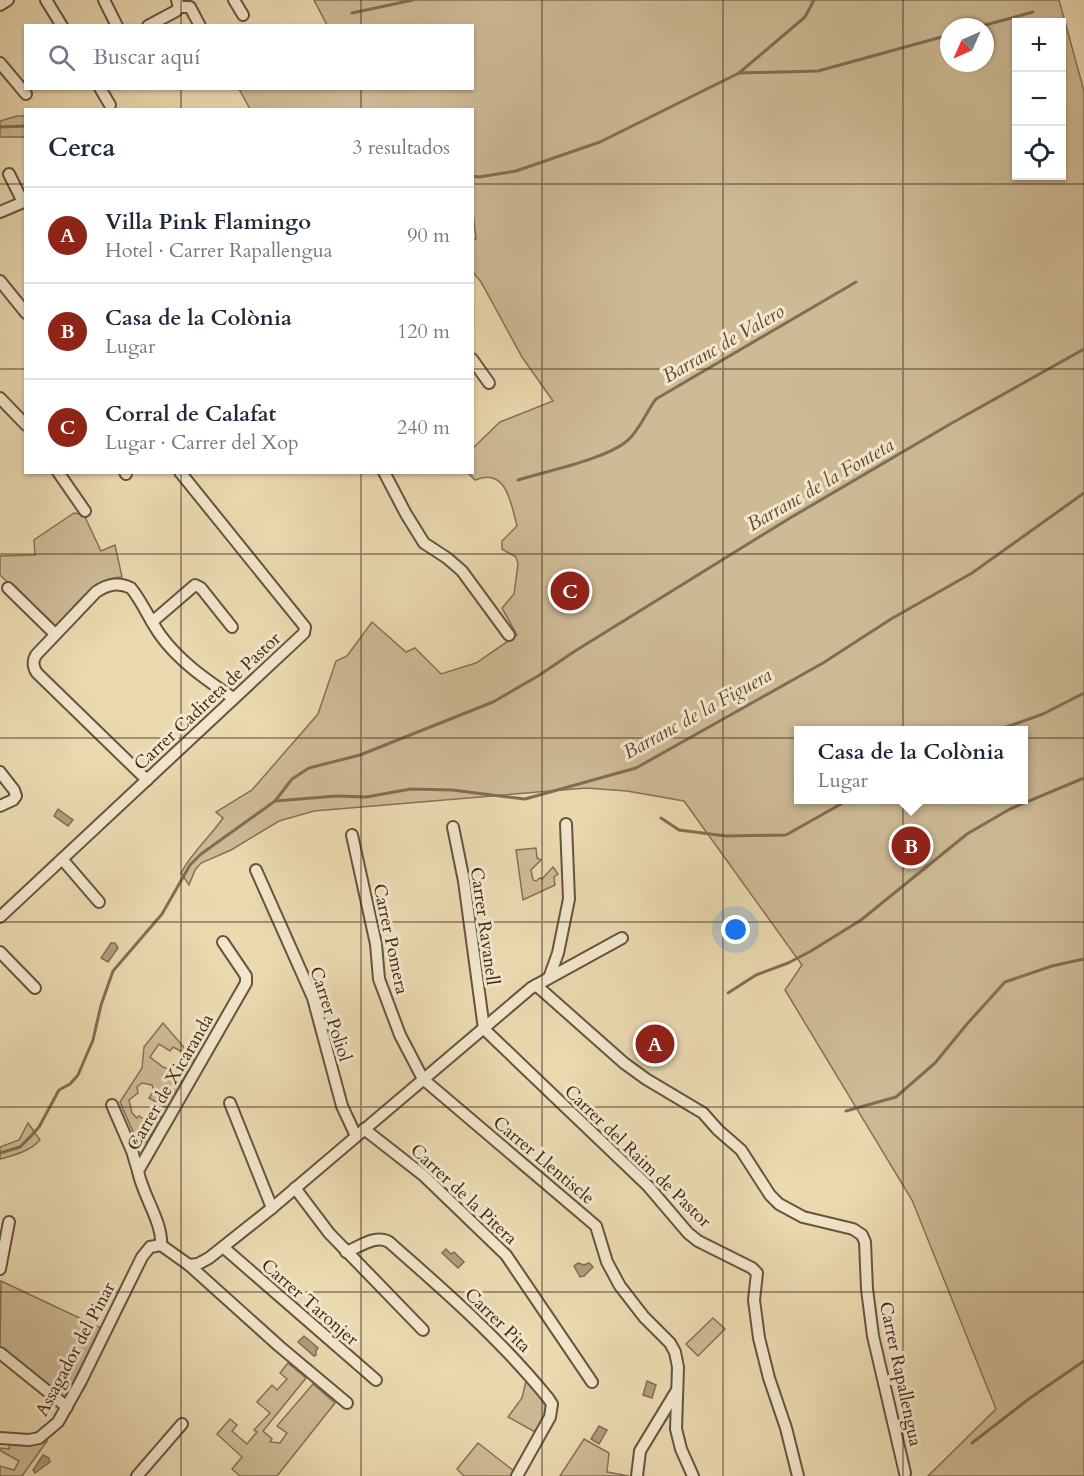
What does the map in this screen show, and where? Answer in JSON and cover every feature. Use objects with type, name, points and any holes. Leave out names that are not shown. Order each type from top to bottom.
[{"type":"street","points":[[0,5],[8,0]]},
{"type":"street","points":[[46,0],[61,24]]},
{"type":"street","points":[[104,0],[116,24]]},
{"type":"street","points":[[234,0],[243,15]]},
{"type":"street","points":[[152,24],[176,11],[178,3],[190,7],[199,24]]},
{"type":"street","points":[[0,63],[26,94]]},
{"type":"street","points":[[101,90],[110,105]]},
{"type":"street","points":[[0,212],[24,202],[9,174]]},
{"type":"street","points":[[0,280],[24,310]]},
{"type":"street","points":[[474,362],[489,383]]},
{"type":"street","points":[[0,398],[24,423]]},
{"type":"street","points":[[59,474],[85,511]]},
{"type":"street","name":"Carrer Cadireta de Pastor","points":[[0,917],[304,633],[304,627],[182,474]]},
{"type":"street","points":[[385,474],[424,543],[462,571],[509,635]]},
{"type":"street","points":[[147,780],[37,674],[33,664],[33,659],[96,592],[107,585],[117,584],[131,588],[161,636],[186,664],[233,698]]},
{"type":"street","points":[[152,622],[195,585],[201,588],[232,627]]},
{"type":"street","points":[[8,588],[55,634]]},
{"type":"street","points":[[0,772],[16,796],[13,800],[0,806]]},
{"type":"street","points":[[549,978],[558,953],[569,900],[567,824]]},
{"type":"street","name":"Carrer Ravanell","points":[[453,826],[465,891],[484,1029]]},
{"type":"street","name":"Carrer Pomera","points":[[352,835],[376,944],[379,979],[396,1024],[423,1079]]},
{"type":"street","points":[[62,859],[99,902]]},
{"type":"street","name":"Carrer Poliol","points":[[256,870],[313,998],[342,1106],[360,1132]]},
{"type":"street","points":[[189,1265],[203,1262],[272,1208],[536,984],[622,938]]},
{"type":"street","name":"Carrer de Xicaranda","points":[[160,1245],[161,1232],[142,1190],[138,1171],[246,983],[246,976],[223,942]]},
{"type":"street","points":[[0,952],[35,988]]},
{"type":"street","name":"Carrer Rapallengua","points":[[536,984],[624,1063],[652,1083],[703,1113],[741,1150],[770,1195],[779,1204],[803,1217],[853,1229],[864,1238],[868,1302],[873,1336],[905,1473]]},
{"type":"street","name":"Carrer del Raim de Pastor","points":[[484,1029],[648,1186],[692,1237],[752,1268],[757,1273],[754,1300],[759,1338],[798,1476]]},
{"type":"street","name":"Carrer Llentiscle","points":[[423,1079],[598,1229],[607,1262],[620,1286],[665,1338],[677,1357],[676,1435],[693,1476]]},
{"type":"street","points":[[230,1103],[272,1208]]},
{"type":"street","points":[[112,1105],[132,1150],[138,1171]]},
{"type":"street","name":"Carrer de la Pitera","points":[[360,1132],[423,1175],[506,1255],[592,1382]]},
{"type":"street","points":[[295,1188],[346,1252],[423,1330]]},
{"type":"street","points":[[0,1269],[9,1222]]},
{"type":"street","name":"Carrer Pita","points":[[346,1252],[376,1240],[383,1239],[389,1242],[451,1296],[512,1355],[548,1398],[552,1404],[550,1417],[517,1476]]},
{"type":"street","points":[[160,1245],[189,1265],[279,1347],[347,1403]]},
{"type":"street","name":"Assagador del Pinar","points":[[0,1438],[29,1440],[39,1438],[55,1426],[67,1407],[142,1257],[150,1247],[160,1245]]},
{"type":"street","name":"Carrer Taronjer","points":[[223,1247],[376,1380]]},
{"type":"street","points":[[0,1353],[67,1407]]},
{"type":"street","points":[[637,1476],[640,1451],[677,1390]]},
{"type":"street","points":[[137,1476],[182,1424]]},
{"type":"shaded area","points":[[314,0],[1059,0],[1064,18],[1012,18],[1012,180],[1066,180],[1066,25],[1084,91],[1084,1476],[928,1476],[996,1409],[912,1200],[785,990],[802,965],[684,801],[627,791],[586,788],[314,811],[279,821],[231,850],[201,863],[195,870],[189,885],[181,873],[190,858],[223,818],[216,812],[252,790],[318,714],[336,661],[347,656],[372,622],[406,652],[415,648],[441,674],[476,663],[517,635],[502,608],[514,594],[518,564],[516,557],[502,549],[502,541],[517,526],[510,498],[501,483],[486,477],[475,480],[469,474],[474,474],[474,447],[500,422],[553,401],[522,357],[474,273],[474,240],[476,239],[474,108],[249,108],[240,90],[474,90],[474,24],[326,24]]},
{"type":"shaded area","points":[[24,116],[24,137],[0,137],[0,121]]},
{"type":"shaded area","points":[[74,513],[84,515],[101,551],[115,545],[122,577],[112,578],[93,588],[55,628],[0,575],[0,556],[35,555],[34,540]]},
{"type":"shaded area","points":[[58,809],[73,820],[68,826],[54,816]]},
{"type":"shaded area","points":[[536,848],[537,858],[541,860],[531,870],[533,880],[542,879],[553,867],[558,874],[554,877],[555,885],[523,900],[516,850]]},
{"type":"shaded area","points":[[111,943],[115,943],[118,948],[108,962],[101,958]]},
{"type":"shaded area","points":[[163,1023],[194,1059],[192,1062],[185,1058],[186,1054],[173,1047],[170,1051],[159,1044],[150,1057],[163,1067],[180,1073],[183,1069],[187,1072],[167,1108],[149,1098],[154,1091],[152,1085],[142,1083],[137,1087],[138,1093],[129,1100],[132,1113],[137,1118],[139,1116],[148,1122],[152,1116],[162,1117],[147,1142],[141,1144],[137,1141],[120,1102],[142,1068],[144,1047]]},
{"type":"shaded area","points":[[28,1123],[40,1140],[26,1150],[0,1159],[0,1147],[19,1140]]},
{"type":"shaded area","points":[[446,1249],[451,1254],[454,1252],[464,1262],[458,1268],[442,1253]]},
{"type":"shaded area","points":[[578,1263],[584,1265],[589,1263],[593,1267],[580,1277],[574,1266]]},
{"type":"shaded area","points":[[1,1281],[101,1328],[65,1398],[62,1398],[0,1348]]},
{"type":"shaded area","points":[[713,1318],[725,1329],[698,1356],[686,1344]]},
{"type":"shaded area","points":[[304,1336],[318,1348],[316,1355],[314,1356],[298,1342]]},
{"type":"shaded area","points":[[288,1363],[306,1378],[263,1431],[272,1439],[270,1442],[280,1443],[287,1433],[277,1426],[313,1384],[335,1403],[277,1476],[240,1476],[232,1469],[242,1457],[217,1434],[230,1419],[237,1425],[232,1431],[247,1444],[257,1432],[254,1430],[270,1413],[257,1402],[272,1385],[277,1390],[287,1379],[280,1373]]},
{"type":"shaded area","points":[[527,1377],[547,1403],[546,1413],[535,1432],[508,1417],[522,1398]]},
{"type":"shaded area","points":[[647,1381],[656,1385],[652,1398],[643,1395]]},
{"type":"shaded area","points":[[599,1426],[607,1430],[599,1444],[591,1439]]},
{"type":"shaded area","points":[[584,1439],[609,1453],[607,1472],[629,1476],[560,1476]]},
{"type":"shaded area","points":[[47,1441],[22,1476],[0,1476],[0,1466],[14,1470],[19,1461],[1,1451],[1,1448],[9,1449],[10,1442]]},
{"type":"shaded area","points":[[478,1443],[514,1471],[511,1476],[464,1476],[457,1469]]},
{"type":"shaded area","points":[[43,1455],[49,1458],[50,1462],[35,1473],[33,1470]]},
{"type":"waterway","points":[[352,13],[413,0]]},
{"type":"waterway","points":[[739,73],[805,17],[814,0]]},
{"type":"waterway","points":[[994,23],[1033,12]]},
{"type":"waterway","points":[[474,176],[516,171],[600,142],[739,73],[818,71],[940,37]]},
{"type":"waterway","points":[[0,127],[24,126]]},
{"type":"waterway","name":"Barranc de Valero","points":[[518,480],[576,464],[617,447],[636,432],[656,399],[856,282]]},
{"type":"waterway","name":"Barranc de la Fonteta","points":[[0,1153],[20,1147],[39,1127],[59,1090],[70,1084],[78,1075],[93,1040],[101,1005],[113,971],[162,914],[190,865],[201,854],[275,801],[292,779],[309,768],[360,755],[493,702],[790,518],[1084,349]]},
{"type":"waterway","name":"Barranc de la Figuera","points":[[275,801],[337,796],[366,797],[411,789],[452,790],[525,799],[636,768],[823,663],[891,619],[972,573],[1084,493]]},
{"type":"waterway","points":[[1009,726],[1043,714],[1084,693]]},
{"type":"waterway","points":[[1028,801],[1084,778]]},
{"type":"waterway","points":[[661,818],[679,830],[726,836],[786,835],[841,804]]},
{"type":"waterway","points":[[728,993],[756,975],[811,951],[861,920],[967,834],[1022,804]]},
{"type":"waterway","points":[[846,1111],[896,1097],[935,1063],[1005,982],[1052,966],[1084,959]]},
{"type":"waterway","points":[[972,1443],[1030,1398],[1084,1361]]},
{"type":"place","name":"Corral de Calafat","points":[[570,591]]},
{"type":"place","name":"Casa de la Colònia","points":[[911,846]]},
{"type":"place","name":"Villa Pink Flamingo","points":[[655,1044]]}]
